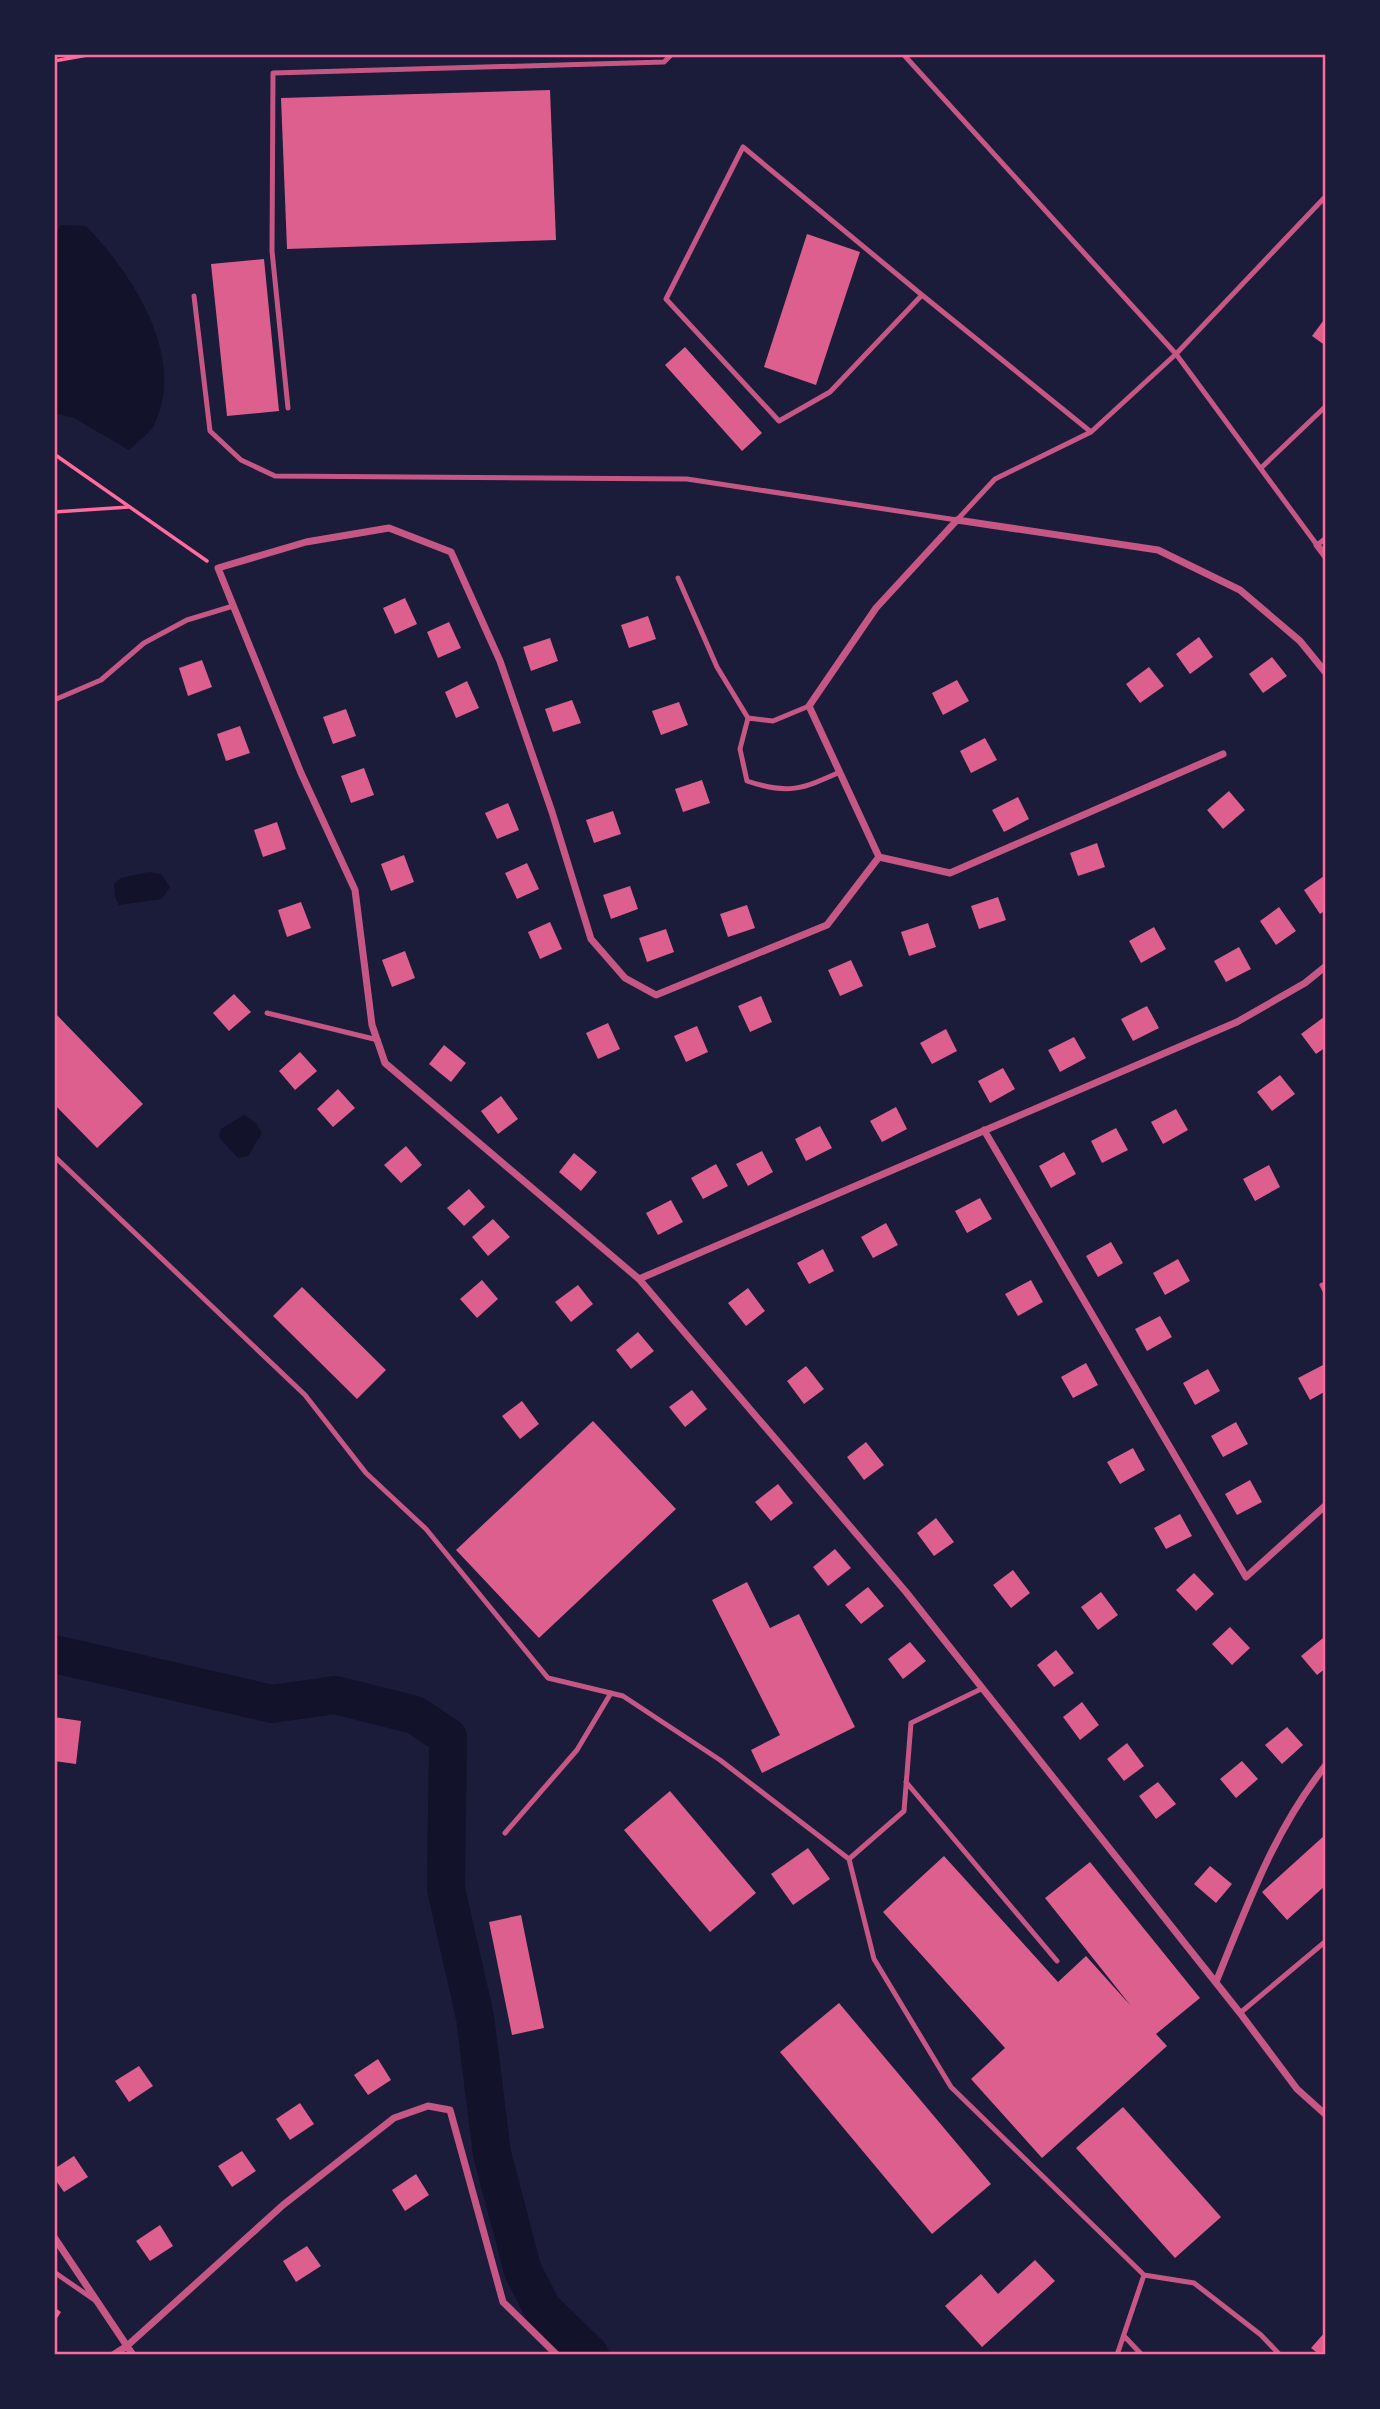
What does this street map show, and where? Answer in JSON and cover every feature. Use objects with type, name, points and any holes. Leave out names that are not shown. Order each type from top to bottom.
[{"type":"street","points":[[879,857],[809,706],[876,608],[957,520],[1158,551],[1240,590],[1300,641],[1326,673]]},
{"type":"street","points":[[879,857],[827,925],[656,995],[625,978],[591,939],[552,812],[500,661],[451,552],[389,528],[306,542],[218,568],[301,773],[355,890],[372,1025],[386,1063],[639,1279],[906,1592],[1216,1982],[1297,2090],[1326,2115]]},
{"type":"street","points":[[1317,545],[1326,557]]},
{"type":"street","points":[[879,857],[950,873],[1223,754]]},
{"type":"street","points":[[639,1279],[1237,1022],[1305,984],[1326,966]]},
{"type":"street","points":[[984,1130],[1246,1577],[1326,1505]]},
{"type":"street","points":[[1216,1982],[1274,1841],[1303,1793],[1326,1765]]},
{"type":"street","points":[[113,2355],[127,2346],[283,2205],[345,2155],[394,2118],[428,2106],[450,2110],[503,2302],[557,2355]]},
{"type":"street","points":[[54,2237],[133,2355]]},
{"type":"lane","points":[[288,408],[272,251],[272,73],[664,62],[672,54]]},
{"type":"lane","points":[[903,54],[1176,354],[1317,545],[1326,538]]},
{"type":"lane","points":[[922,295],[830,392],[779,421],[666,299],[743,146],[1091,432]]},
{"type":"lane","points":[[194,296],[210,431],[241,460],[275,476],[687,479],[957,520],[995,479],[1091,432],[1176,354],[1326,196]]},
{"type":"lane","points":[[1261,468],[1326,406]]},
{"type":"lane","points":[[678,578],[716,667],[748,718],[740,749],[747,781],[772,790],[801,789],[841,772]]},
{"type":"lane","points":[[54,700],[101,680],[144,643],[187,620],[233,606]]},
{"type":"lane","points":[[748,718],[773,721],[809,706]]},
{"type":"lane","points":[[267,1013],[378,1040]]},
{"type":"lane","points":[[54,1156],[305,1395],[366,1473],[426,1529],[548,1678],[623,1696],[720,1760],[849,1858],[874,1959],[951,2087],[1144,2276],[1194,2283],[1261,2335],[1280,2355]]},
{"type":"lane","points":[[1322,1285],[1326,1293]]},
{"type":"lane","points":[[849,1858],[904,1811],[911,1723],[983,1688]]},
{"type":"lane","points":[[505,1833],[577,1750],[611,1693]]},
{"type":"lane","points":[[906,1782],[1057,1961]]},
{"type":"lane","points":[[1240,2013],[1326,1941]]},
{"type":"lane","points":[[54,2272],[98,2303]]},
{"type":"lane","points":[[1117,2355],[1144,2276]]},
{"type":"lane","points":[[1125,2337],[1142,2355]]},
{"type":"path","points":[[54,61],[93,54]]},
{"type":"path","points":[[54,454],[218,568]]},
{"type":"path","points":[[54,512],[129,507]]},
{"type":"shaded area","points":[[61,225],[86,226],[103,245],[136,291],[159,343],[164,370],[163,397],[153,427],[129,450],[74,418],[54,413],[54,238]]},
{"type":"shaded area","points":[[149,872],[161,874],[170,887],[162,899],[119,905],[114,884],[121,878]]},
{"type":"shaded area","points":[[244,1115],[256,1123],[262,1133],[248,1156],[238,1158],[219,1137],[221,1129]]},
{"type":"building","points":[[550,90],[556,240],[287,249],[281,98]]},
{"type":"building","points":[[807,234],[860,252],[816,385],[764,367]]},
{"type":"building","points":[[264,259],[279,411],[227,416],[211,264]]},
{"type":"building","points":[[1326,317],[1326,346],[1312,336]]},
{"type":"building","points":[[685,347],[762,433],[742,451],[665,365]]},
{"type":"building","points":[[405,598],[417,624],[395,634],[383,608]]},
{"type":"building","points":[[648,616],[656,639],[629,648],[621,625]]},
{"type":"building","points":[[449,622],[461,648],[438,658],[427,632]]},
{"type":"building","points":[[1199,637],[1213,657],[1190,674],[1176,654]]},
{"type":"building","points":[[550,638],[558,661],[531,671],[523,647]]},
{"type":"building","points":[[1272,657],[1287,676],[1263,693],[1249,674]]},
{"type":"building","points":[[202,660],[212,687],[188,696],[179,668]]},
{"type":"building","points":[[1149,667],[1164,686],[1140,703],[1126,684]]},
{"type":"building","points":[[957,680],[969,701],[943,715],[932,693]]},
{"type":"building","points":[[467,681],[479,708],[456,718],[445,692]]},
{"type":"building","points":[[572,700],[581,723],[553,732],[545,709]]},
{"type":"building","points":[[679,702],[688,725],[661,735],[652,711]]},
{"type":"building","points":[[346,709],[356,736],[333,744],[323,717]]},
{"type":"building","points":[[240,726],[250,753],[226,761],[217,734]]},
{"type":"building","points":[[985,738],[997,760],[971,773],[960,751]]},
{"type":"building","points":[[364,768],[374,795],[351,803],[341,776]]},
{"type":"building","points":[[702,780],[710,803],[683,812],[675,789]]},
{"type":"building","points":[[1229,791],[1245,810],[1223,829],[1207,810]]},
{"type":"building","points":[[1018,797],[1029,819],[1004,832],[992,810]]},
{"type":"building","points":[[508,803],[519,830],[497,839],[485,813]]},
{"type":"building","points":[[613,811],[621,834],[594,843],[586,820]]},
{"type":"building","points":[[277,822],[286,849],[263,857],[254,830]]},
{"type":"building","points":[[1097,843],[1105,867],[1078,876],[1070,853]]},
{"type":"building","points":[[404,855],[414,882],[391,891],[381,864]]},
{"type":"building","points":[[527,863],[539,889],[517,899],[505,873]]},
{"type":"building","points":[[1324,876],[1326,910],[1320,914],[1304,890]]},
{"type":"building","points":[[630,886],[638,909],[611,919],[603,895]]},
{"type":"building","points":[[998,897],[1006,920],[979,929],[971,906]]},
{"type":"building","points":[[301,902],[311,928],[287,937],[278,910]]},
{"type":"building","points":[[747,905],[755,928],[728,937],[720,914]]},
{"type":"building","points":[[1279,907],[1296,931],[1276,945],[1260,921]]},
{"type":"building","points":[[550,922],[562,949],[540,959],[528,932]]},
{"type":"building","points":[[928,923],[936,947],[909,956],[901,932]]},
{"type":"building","points":[[1154,927],[1166,949],[1141,963],[1129,941]]},
{"type":"building","points":[[666,929],[674,952],[647,962],[639,938]]},
{"type":"building","points":[[1239,947],[1251,969],[1226,982],[1214,961]]},
{"type":"building","points":[[405,951],[415,978],[392,987],[382,960]]},
{"type":"building","points":[[851,960],[863,986],[840,996],[828,970]]},
{"type":"building","points":[[234,994],[251,1012],[229,1031],[213,1013]]},
{"type":"building","points":[[761,996],[772,1022],[750,1032],[738,1006]]},
{"type":"building","points":[[1147,1006],[1159,1028],[1133,1041],[1121,1019]]},
{"type":"building","points":[[54,1012],[143,1104],[97,1148],[54,1104]]},
{"type":"building","points":[[1324,1017],[1326,1047],[1316,1054],[1301,1034]]},
{"type":"building","points":[[608,1023],[620,1049],[598,1059],[586,1033]]},
{"type":"building","points":[[697,1026],[708,1052],[686,1062],[674,1036]]},
{"type":"building","points":[[946,1029],[957,1051],[932,1064],[920,1043]]},
{"type":"building","points":[[1074,1037],[1086,1058],[1060,1072],[1048,1050]]},
{"type":"building","points":[[444,1045],[466,1063],[451,1082],[429,1064]]},
{"type":"building","points":[[300,1052],[317,1071],[295,1090],[279,1071]]},
{"type":"building","points":[[1003,1068],[1015,1089],[990,1103],[978,1081]]},
{"type":"building","points":[[1280,1075],[1295,1094],[1272,1111],[1257,1092]]},
{"type":"building","points":[[338,1089],[355,1108],[333,1127],[317,1109]]},
{"type":"building","points":[[501,1096],[518,1119],[498,1134],[481,1111]]},
{"type":"building","points":[[896,1107],[907,1129],[882,1142],[870,1121]]},
{"type":"building","points":[[1176,1109],[1188,1130],[1163,1144],[1151,1122]]},
{"type":"building","points":[[820,1126],[832,1148],[806,1161],[795,1139]]},
{"type":"building","points":[[1116,1128],[1128,1150],[1102,1163],[1091,1141]]},
{"type":"building","points":[[406,1146],[422,1165],[401,1183],[384,1165]]},
{"type":"building","points":[[762,1151],[773,1172],[748,1186],[736,1164]]},
{"type":"building","points":[[1064,1152],[1076,1174],[1051,1188],[1039,1166]]},
{"type":"building","points":[[574,1153],[597,1172],[581,1191],[559,1172]]},
{"type":"building","points":[[716,1164],[728,1186],[703,1199],[691,1178]]},
{"type":"building","points":[[1269,1165],[1280,1187],[1255,1201],[1243,1179]]},
{"type":"building","points":[[469,1189],[485,1207],[464,1226],[447,1208]]},
{"type":"building","points":[[980,1198],[992,1219],[967,1233],[955,1211]]},
{"type":"building","points":[[671,1200],[683,1222],[658,1235],[646,1213]]},
{"type":"building","points":[[493,1219],[510,1237],[488,1256],[472,1237]]},
{"type":"building","points":[[886,1223],[898,1245],[873,1258],[861,1237]]},
{"type":"building","points":[[1111,1242],[1123,1263],[1098,1277],[1086,1256]]},
{"type":"building","points":[[823,1249],[834,1271],[809,1284],[797,1263]]},
{"type":"building","points":[[1178,1259],[1190,1281],[1165,1295],[1153,1273]]},
{"type":"building","points":[[482,1280],[498,1299],[477,1318],[460,1299]]},
{"type":"building","points":[[1031,1280],[1043,1302],[1018,1316],[1005,1294]]},
{"type":"building","points":[[578,1285],[593,1304],[571,1322],[555,1302]]},
{"type":"building","points":[[302,1287],[386,1370],[357,1399],[273,1316]]},
{"type":"building","points":[[748,1288],[765,1311],[746,1326],[728,1303]]},
{"type":"building","points":[[1160,1316],[1172,1337],[1147,1351],[1135,1329]]},
{"type":"building","points":[[638,1332],[654,1351],[631,1369],[616,1350]]},
{"type":"building","points":[[1086,1363],[1098,1385],[1073,1398],[1061,1377]]},
{"type":"building","points":[[1323,1365],[1326,1391],[1310,1400],[1298,1378]]},
{"type":"building","points":[[806,1366],[824,1389],[804,1404],[787,1381]]},
{"type":"building","points":[[1208,1369],[1220,1391],[1195,1405],[1183,1383]]},
{"type":"building","points":[[692,1390],[707,1409],[685,1427],[669,1407]]},
{"type":"building","points":[[522,1401],[539,1424],[520,1439],[502,1416]]},
{"type":"building","points":[[593,1421],[676,1509],[539,1638],[456,1550]]},
{"type":"building","points":[[1236,1422],[1248,1444],[1223,1457],[1211,1436]]},
{"type":"building","points":[[866,1442],[884,1465],[864,1480],[847,1457]]},
{"type":"building","points":[[1133,1448],[1145,1470],[1120,1484],[1107,1462]]},
{"type":"building","points":[[1250,1480],[1262,1502],[1237,1515],[1225,1494]]},
{"type":"building","points":[[778,1484],[793,1503],[771,1521],[755,1502]]},
{"type":"building","points":[[1180,1514],[1192,1536],[1166,1549],[1154,1528]]},
{"type":"building","points":[[936,1518],[954,1542],[934,1556],[917,1533]]},
{"type":"building","points":[[835,1549],[851,1568],[828,1586],[813,1567]]},
{"type":"building","points":[[1013,1570],[1030,1593],[1011,1608],[993,1585]]},
{"type":"building","points":[[1194,1573],[1214,1594],[1196,1611],[1176,1590]]},
{"type":"building","points":[[747,1582],[770,1628],[799,1614],[855,1727],[762,1773],[751,1750],[780,1735],[712,1600]]},
{"type":"building","points":[[868,1587],[884,1606],[861,1624],[845,1605]]},
{"type":"building","points":[[1101,1592],[1118,1615],[1098,1630],[1081,1607]]},
{"type":"building","points":[[1230,1627],[1250,1648],[1232,1665],[1212,1644]]},
{"type":"building","points":[[1323,1638],[1326,1641],[1326,1668],[1317,1675],[1301,1656]]},
{"type":"building","points":[[910,1642],[926,1661],[903,1679],[888,1659]]},
{"type":"building","points":[[1056,1650],[1074,1673],[1054,1687],[1037,1665]]},
{"type":"building","points":[[1082,1702],[1099,1725],[1080,1740],[1063,1717]]},
{"type":"building","points":[[54,1717],[81,1721],[76,1764],[54,1761]]},
{"type":"building","points":[[1287,1727],[1303,1745],[1282,1764],[1265,1745]]},
{"type":"building","points":[[1127,1743],[1144,1766],[1124,1781],[1107,1759]]},
{"type":"building","points":[[1242,1761],[1258,1779],[1236,1798],[1220,1779]]},
{"type":"building","points":[[1158,1782],[1176,1804],[1156,1819],[1139,1796]]},
{"type":"building","points":[[670,1791],[756,1893],[710,1932],[624,1830]]},
{"type":"building","points":[[1326,1834],[1326,1885],[1287,1920],[1262,1892]]},
{"type":"building","points":[[808,1848],[830,1879],[793,1905],[771,1874]]},
{"type":"building","points":[[944,1856],[1058,1982],[1086,1956],[1131,2006],[1045,1898],[1090,1862],[1200,1998],[1156,2034],[1167,2046],[1042,2158],[971,2079],[1005,2048],[883,1912]]},
{"type":"building","points":[[1210,1866],[1232,1884],[1216,1903],[1194,1884]]},
{"type":"building","points":[[521,1915],[544,2028],[512,2035],[489,1922]]},
{"type":"building","points":[[839,2003],[991,2184],[932,2234],[780,2052]]},
{"type":"building","points":[[378,2059],[391,2080],[368,2095],[354,2075]]},
{"type":"building","points":[[139,2066],[153,2086],[129,2102],[115,2081]]},
{"type":"building","points":[[300,2103],[314,2124],[290,2140],[276,2119]]},
{"type":"building","points":[[1123,2107],[1221,2217],[1175,2258],[1076,2148]]},
{"type":"building","points":[[242,2151],[256,2171],[232,2187],[218,2166]]},
{"type":"building","points":[[74,2156],[88,2177],[64,2192],[54,2178],[54,2169]]},
{"type":"building","points":[[416,2174],[429,2195],[405,2211],[392,2190]]},
{"type":"building","points":[[160,2225],[173,2246],[150,2261],[136,2241]]},
{"type":"building","points":[[307,2246],[321,2266],[296,2282],[283,2261]]},
{"type":"building","points":[[1035,2260],[1055,2281],[982,2347],[945,2306],[981,2274],[998,2294]]},
{"type":"building","points":[[54,2307],[61,2312],[54,2323]]},
{"type":"building","points":[[1326,2331],[1326,2355],[1320,2355],[1311,2348]]},
{"type":"waterway","points":[[54,1654],[272,1704],[335,1695],[415,1715],[448,1737],[446,1889],[475,2017],[492,2154],[523,2271],[542,2308],[590,2355]]}]
